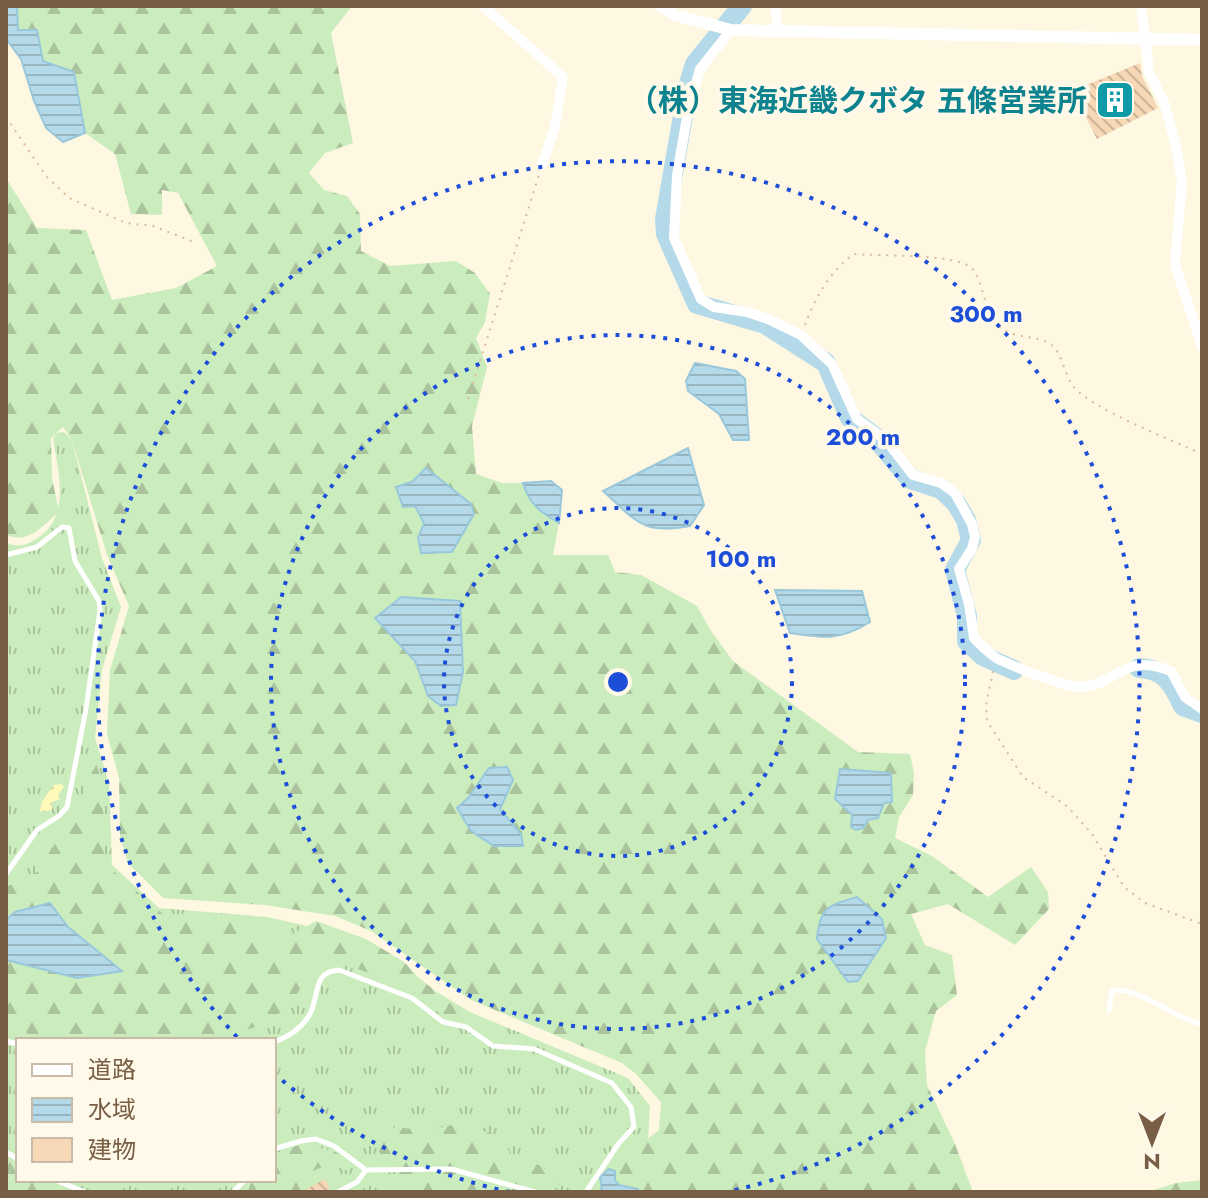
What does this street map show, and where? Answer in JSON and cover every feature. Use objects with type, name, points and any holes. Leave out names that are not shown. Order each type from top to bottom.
[{"type":"street","points":[[483,6],[563,77],[555,126],[542,165]]},
{"type":"street","points":[[660,6],[675,15],[731,30],[1202,40]]},
{"type":"street","points":[[775,6],[778,30]]},
{"type":"street","points":[[1141,6],[1149,72],[1165,105],[1182,181],[1175,264],[1202,347]]},
{"type":"street","points":[[731,30],[700,69],[688,111],[677,175],[674,238],[701,299],[714,307],[768,319],[801,335],[832,364],[857,419],[886,440],[913,475],[941,483],[955,493],[964,507],[975,537],[972,549],[959,569],[974,638],[995,658],[1073,686],[1084,687],[1138,664],[1154,664],[1171,671],[1185,697],[1202,709]]},
{"type":"lane","points":[[6,555],[37,547],[62,527],[69,528],[75,561],[99,601],[100,610],[86,709],[67,807],[37,830],[6,874]]},
{"type":"lane","points":[[276,1041],[299,1028],[309,1016],[321,977],[328,971],[339,970],[412,998],[443,1022],[466,1027],[493,1046],[534,1049],[612,1083],[631,1107],[634,1127],[619,1143],[586,1192]]},
{"type":"lane","points":[[1109,1011],[1112,990],[1125,989],[1186,1021],[1202,1024]]},
{"type":"lane","points":[[276,1149],[316,1139],[334,1146],[366,1170],[451,1169],[535,1192]]},
{"type":"lane","points":[[338,1192],[357,1182],[366,1170]]},
{"type":"lane","points":[[60,1182],[85,1192]]},
{"type":"path","points":[[6,117],[46,176],[69,198],[126,223],[153,226],[194,242]]},
{"type":"path","points":[[468,399],[542,165]]},
{"type":"path","points":[[801,335],[812,305],[845,261],[854,254],[939,259],[968,265],[978,275],[985,308],[999,327],[1014,336],[1053,347],[1074,387],[1105,409],[1202,454]]},
{"type":"path","points":[[993,672],[986,705],[987,721],[1023,777],[1067,806],[1092,834],[1124,887],[1145,903],[1202,924]]},
{"type":"green space","points":[[17,6],[352,6],[331,33],[353,143],[325,153],[309,173],[324,190],[347,196],[360,214],[361,251],[390,266],[456,261],[475,273],[490,294],[485,322],[476,338],[487,367],[472,426],[476,474],[502,483],[523,483],[536,507],[559,523],[553,555],[608,555],[615,572],[641,575],[697,606],[733,661],[858,752],[910,754],[914,773],[913,795],[899,817],[895,838],[932,856],[988,897],[1031,867],[1048,892],[1049,909],[1015,945],[948,904],[911,914],[925,945],[952,955],[957,995],[936,1011],[925,1051],[927,1085],[955,1144],[973,1192],[601,1192],[625,1156],[659,1130],[661,1102],[622,1063],[471,1000],[371,931],[335,916],[265,905],[163,898],[128,863],[120,837],[119,778],[107,734],[110,670],[129,606],[107,555],[72,440],[63,427],[51,438],[52,478],[59,512],[29,535],[6,535],[6,178],[37,228],[86,230],[112,300],[176,288],[217,266],[178,193],[162,190],[162,215],[131,214],[115,154],[85,133],[74,73],[43,61],[18,30]]},
{"type":"green space","points":[[64,432],[72,440],[102,558],[121,607],[102,670],[95,738],[109,783],[112,865],[159,908],[267,917],[339,933],[470,1012],[628,1078],[650,1106],[646,1175],[650,1192],[6,1192],[6,543],[21,545],[32,541],[47,530],[55,519],[60,493],[53,438],[57,433]]},
{"type":"green space","points":[[94,758],[103,784],[104,863],[164,915],[255,923],[261,935],[289,936],[316,921],[366,939],[404,962],[459,1010],[460,1015],[456,1019],[447,1019],[413,993],[384,978],[352,967],[311,960],[304,982],[285,1008],[267,1021],[229,1038],[41,1038],[6,1025],[6,887],[36,873],[56,842],[75,823]]},
{"type":"green space","points":[[452,1125],[493,1135],[511,1154],[541,1166],[560,1184],[548,1192],[409,1192],[400,1176],[381,1161],[376,1132],[388,1127],[429,1130]]},
{"type":"green space","points":[[302,1144],[334,1151],[351,1162],[352,1167],[348,1171],[331,1167],[314,1170],[306,1178],[303,1192],[248,1192],[250,1182],[276,1182],[276,1153]]},
{"type":"green space","points":[[6,1159],[16,1163],[16,1182],[44,1182],[61,1192],[6,1192]]},
{"type":"green space","points":[[1202,1180],[1202,1192],[1147,1192],[1176,1183]]},
{"type":"sand","points":[[54,785],[64,787],[59,793],[60,799],[52,802],[52,810],[40,812],[42,801]]},
{"type":"water","points":[[6,6],[17,6],[18,30],[37,30],[43,61],[74,72],[85,133],[63,142],[46,128],[21,59],[6,39]]},
{"type":"water","points":[[695,363],[736,371],[745,379],[749,440],[733,440],[719,414],[688,391],[686,381]]},
{"type":"water","points":[[688,448],[704,505],[690,526],[650,527],[632,518],[603,491]]},
{"type":"water","points":[[426,468],[471,504],[474,514],[452,552],[421,553],[418,538],[424,523],[415,506],[403,507],[396,487],[412,482]]},
{"type":"water","points":[[551,481],[562,490],[559,523],[536,507],[523,483]]},
{"type":"water","points":[[775,590],[862,591],[870,622],[840,635],[790,633]]},
{"type":"water","points":[[401,597],[460,601],[463,672],[456,705],[441,706],[428,696],[415,661],[375,618]]},
{"type":"water","points":[[507,767],[513,780],[500,809],[521,834],[523,846],[494,846],[471,831],[457,808],[489,768]]},
{"type":"water","points":[[840,769],[891,773],[892,802],[884,803],[878,818],[868,820],[863,828],[856,830],[851,827],[852,815],[835,799]]},
{"type":"water","points":[[857,897],[882,919],[886,938],[858,981],[848,982],[817,939],[820,920],[827,909]]},
{"type":"water","points":[[50,903],[68,927],[122,971],[77,978],[6,960],[6,920],[15,912]]},
{"type":"water","points":[[609,1169],[615,1171],[615,1180],[619,1185],[638,1189],[638,1192],[602,1192],[600,1177]]},
{"type":"building","name":"（株）東海近畿クボタ 五條営業所","points":[[1140,63],[1142,76],[1158,108],[1097,139],[1067,93]]},
{"type":"building","points":[[325,1179],[330,1188],[324,1192],[301,1192]]},
{"type":"waterway","points":[[742,6],[695,64],[688,87],[665,219],[666,234],[697,304],[765,324],[826,363],[850,418],[875,437],[910,479],[941,489],[956,503],[966,520],[971,540],[955,570],[967,616],[967,641],[983,656],[1014,670]]},
{"type":"waterway","points":[[1139,668],[1162,675],[1172,685],[1183,706],[1202,713]]},
{"type":"place","name":"（株）東海近畿クボタ 五條営業所","points":[[1115,100]]}]
